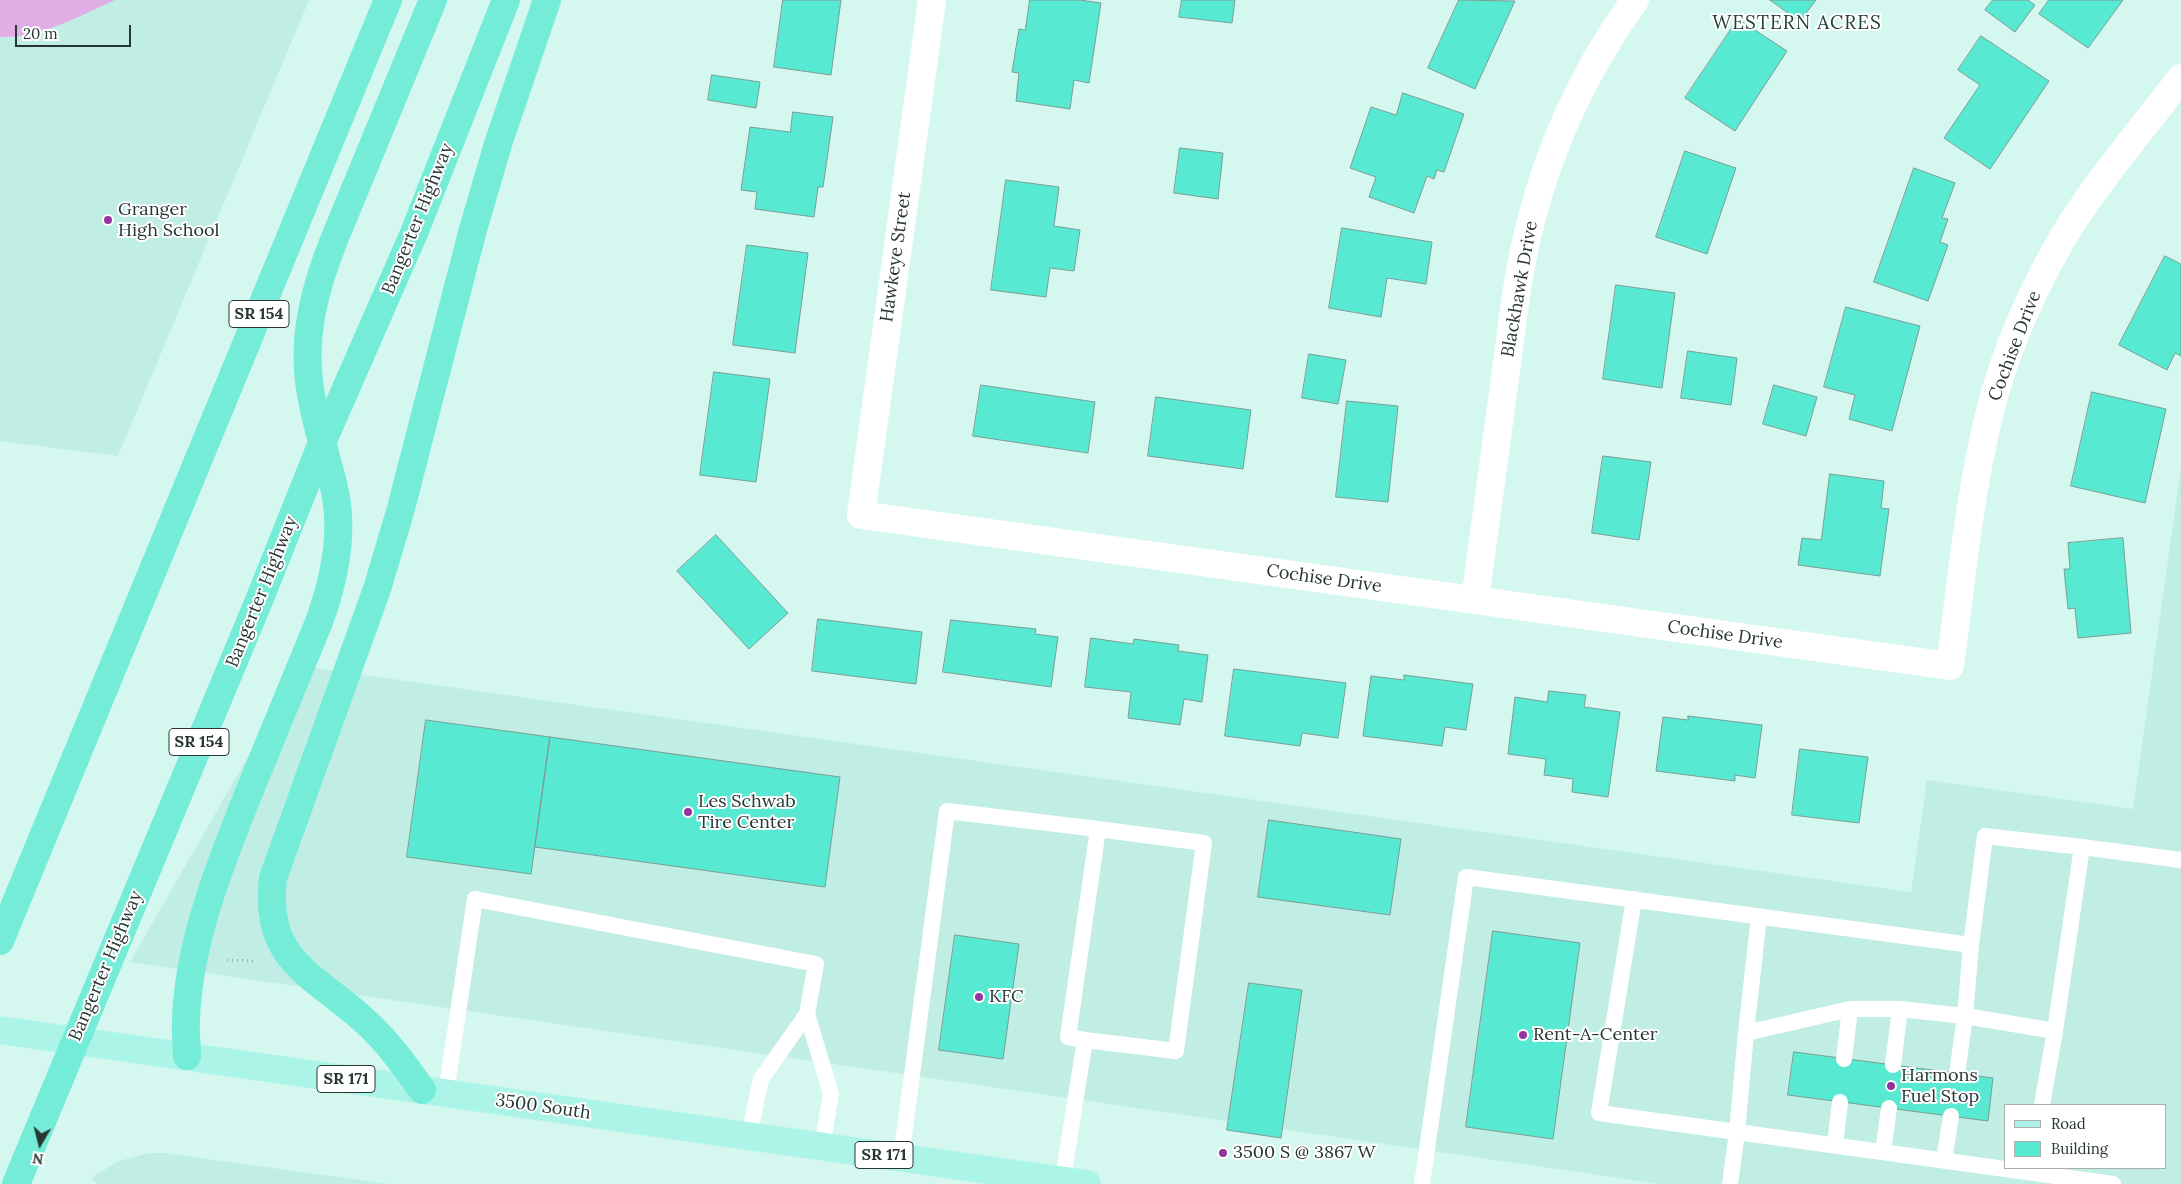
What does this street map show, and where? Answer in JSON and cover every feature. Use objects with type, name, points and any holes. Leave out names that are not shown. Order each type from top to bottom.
[{"type":"highway","name":"SR 154","points":[[0,941],[388,0]]},
{"type":"highway","points":[[187,1056],[186,1018],[192,975],[200,932],[214,885],[230,839],[330,591],[337,558],[338,525],[335,494],[309,380],[308,344],[314,300],[321,273],[331,248],[434,0]]},
{"type":"highway","name":"Bangerter Highway","points":[[16,1184],[258,602],[322,443],[414,233],[506,0]]},
{"type":"highway","points":[[434,1092],[367,1023],[298,968],[286,952],[277,935],[272,916],[272,887],[279,859],[377,589],[400,512],[472,233],[501,136],[547,0]]},
{"type":"main road","name":"3500 South","points":[[0,1030],[822,1146],[1070,1183]]},
{"type":"street","name":"Hawkeye Street","points":[[861,515],[932,0]]},
{"type":"street","name":"Blackhawk Drive","points":[[1475,600],[1515,306],[1530,224],[1557,142],[1573,102],[1592,66],[1635,0]]},
{"type":"street","name":"Cochise Drive","points":[[861,515],[1950,666],[1983,441],[1995,396],[2024,314],[2063,238],[2088,200],[2181,78]]},
{"type":"lane","points":[[901,1158],[947,811],[1098,829],[1204,843],[1176,1050],[1068,1037],[1098,829]]},
{"type":"lane","points":[[1957,1074],[1985,836],[2181,860]]},
{"type":"lane","points":[[2042,1104],[2082,847]]},
{"type":"lane","points":[[1422,1184],[1466,877],[1971,945]]},
{"type":"lane","points":[[434,1092],[475,899],[816,964],[807,1014],[761,1079],[749,1136]]},
{"type":"lane","points":[[1634,899],[1599,1113],[2112,1184]]},
{"type":"lane","points":[[1730,1184],[1760,916]]},
{"type":"lane","points":[[1746,1033],[1850,1009],[1900,1009],[1965,1016],[2055,1031]]},
{"type":"lane","points":[[1844,1059],[1850,1009]]},
{"type":"lane","points":[[1893,1065],[1900,1009]]},
{"type":"lane","points":[[807,1014],[831,1094],[822,1146]]},
{"type":"lane","points":[[1070,1183],[1085,1040]]},
{"type":"lane","points":[[1834,1145],[1840,1102]]},
{"type":"lane","points":[[1883,1152],[1888,1108]]},
{"type":"lane","points":[[1944,1160],[1951,1116]]},
{"type":"path","points":[[227,960],[256,961]]},
{"type":"shaded area","name":"Granger High School","points":[[0,0],[309,0],[118,456],[0,441]]},
{"type":"shaded area","points":[[0,0],[115,0],[44,30],[15,37],[0,37]]},
{"type":"shaded area","points":[[2181,467],[2181,1184],[1660,1184],[130,962],[300,666],[1911,892],[1927,780],[2133,809]]},
{"type":"shaded area","points":[[149,1153],[164,1153],[389,1184],[97,1184],[91,1178],[119,1161]]},
{"type":"building","points":[[783,0],[841,0],[831,75],[774,67]]},
{"type":"building","points":[[1030,0],[1080,0],[1101,3],[1089,83],[1074,80],[1070,109],[1016,101],[1019,73],[1012,72],[1019,29],[1025,30]]},
{"type":"building","points":[[1182,0],[1235,0],[1232,23],[1179,17]]},
{"type":"building","points":[[1459,0],[1515,1],[1475,89],[1428,68]]},
{"type":"building","points":[[1770,0],[1816,0],[1800,21]]},
{"type":"building","points":[[1993,0],[2028,0],[2035,5],[2015,32],[1985,10]]},
{"type":"building","points":[[2049,0],[2123,0],[2088,48],[2039,14]]},
{"type":"building","points":[[1738,19],[1787,51],[1735,131],[1685,98]]},
{"type":"building","points":[[1981,36],[2049,81],[1990,169],[1944,138],[1980,85],[1958,70]]},
{"type":"building","points":[[712,75],[760,82],[756,108],[708,100]]},
{"type":"building","points":[[1403,93],[1464,114],[1444,172],[1437,170],[1434,179],[1427,176],[1414,213],[1369,197],[1376,177],[1350,168],[1371,107],[1396,115]]},
{"type":"building","points":[[793,112],[833,117],[823,187],[818,187],[814,217],[755,209],[757,192],[741,190],[750,127],[790,132]]},
{"type":"building","points":[[1180,148],[1223,153],[1218,199],[1174,193]]},
{"type":"building","points":[[1685,151],[1736,168],[1707,254],[1656,237]]},
{"type":"building","points":[[1914,168],[1955,183],[1942,218],[1948,219],[1940,242],[1948,245],[1928,301],[1874,282]]},
{"type":"building","points":[[1006,180],[1059,187],[1054,226],[1080,230],[1074,271],[1050,268],[1046,297],[991,290]]},
{"type":"building","points":[[1342,228],[1432,242],[1426,284],[1387,278],[1381,317],[1329,308]]},
{"type":"building","points":[[747,245],[808,253],[795,353],[733,345]]},
{"type":"building","points":[[2165,256],[2181,264],[2181,356],[2175,353],[2167,370],[2119,345]]},
{"type":"building","points":[[1616,285],[1675,293],[1662,388],[1603,379]]},
{"type":"building","points":[[1846,307],[1920,326],[1892,431],[1849,419],[1855,395],[1824,387]]},
{"type":"building","points":[[1688,351],[1737,358],[1731,405],[1681,398]]},
{"type":"building","points":[[1309,354],[1346,360],[1338,404],[1302,398]]},
{"type":"building","points":[[714,372],[770,379],[756,482],[700,475]]},
{"type":"building","points":[[981,385],[1095,402],[1088,453],[973,436]]},
{"type":"building","points":[[1774,385],[1817,397],[1806,436],[1763,424]]},
{"type":"building","points":[[2092,392],[2166,409],[2145,503],[2071,486]]},
{"type":"building","points":[[1156,397],[1251,410],[1243,469],[1148,456]]},
{"type":"building","points":[[1347,401],[1398,406],[1388,502],[1336,497]]},
{"type":"building","points":[[1603,456],[1651,462],[1639,540],[1592,533]]},
{"type":"building","points":[[1830,474],[1884,481],[1881,508],[1889,509],[1880,576],[1798,565],[1802,538],[1821,540]]},
{"type":"building","points":[[716,535],[788,613],[749,649],[677,571]]},
{"type":"building","points":[[2123,538],[2131,633],[2078,638],[2075,608],[2068,609],[2064,569],[2070,569],[2068,543]]},
{"type":"building","points":[[818,619],[922,632],[916,684],[812,671]]},
{"type":"building","points":[[951,620],[1036,629],[1035,634],[1058,637],[1051,687],[943,672]]},
{"type":"building","points":[[1091,638],[1133,644],[1134,639],[1179,645],[1178,651],[1208,655],[1202,702],[1184,699],[1180,725],[1128,718],[1131,692],[1085,687]]},
{"type":"building","points":[[1234,669],[1346,683],[1338,738],[1302,733],[1300,746],[1225,736]]},
{"type":"building","points":[[1404,675],[1473,684],[1466,730],[1445,727],[1442,746],[1363,736],[1371,676],[1404,680]]},
{"type":"building","points":[[1549,691],[1586,695],[1584,707],[1620,712],[1608,797],[1572,792],[1573,779],[1544,775],[1546,759],[1508,754],[1515,697],[1547,702]]},
{"type":"building","points":[[1688,716],[1762,725],[1755,778],[1735,775],[1735,781],[1656,771],[1663,717],[1688,720]]},
{"type":"building","points":[[426,720],[550,737],[531,874],[407,857]]},
{"type":"building","name":"Les Schwab Tire Center","points":[[550,737],[840,777],[825,887],[535,847]]},
{"type":"building","points":[[1800,749],[1868,757],[1859,823],[1792,815]]},
{"type":"building","points":[[1269,820],[1401,839],[1390,915],[1258,897]]},
{"type":"building","name":"Rent-A-Center","points":[[1493,931],[1580,943],[1553,1139],[1466,1127]]},
{"type":"building","name":"KFC","points":[[955,935],[1019,944],[1003,1059],[939,1050]]},
{"type":"building","points":[[1249,983],[1302,990],[1281,1138],[1227,1130]]},
{"type":"building","name":"Harmons Fuel Stop","points":[[1794,1052],[1993,1078],[1988,1121],[1788,1095]]},
{"type":"place","name":"Granger High School","points":[[108,220]]},
{"type":"place","name":"Les Schwab Tire Center","points":[[688,812]]},
{"type":"place","name":"KFC","points":[[979,997]]},
{"type":"place","name":"Rent-A-Center","points":[[1523,1035]]},
{"type":"place","name":"Harmons Fuel Stop","points":[[1891,1086]]},
{"type":"place","name":"3500 S @ 3867 W","points":[[1223,1153]]},
{"type":"district","name":"WESTERN ACRES","points":[[1797,24]]}]
